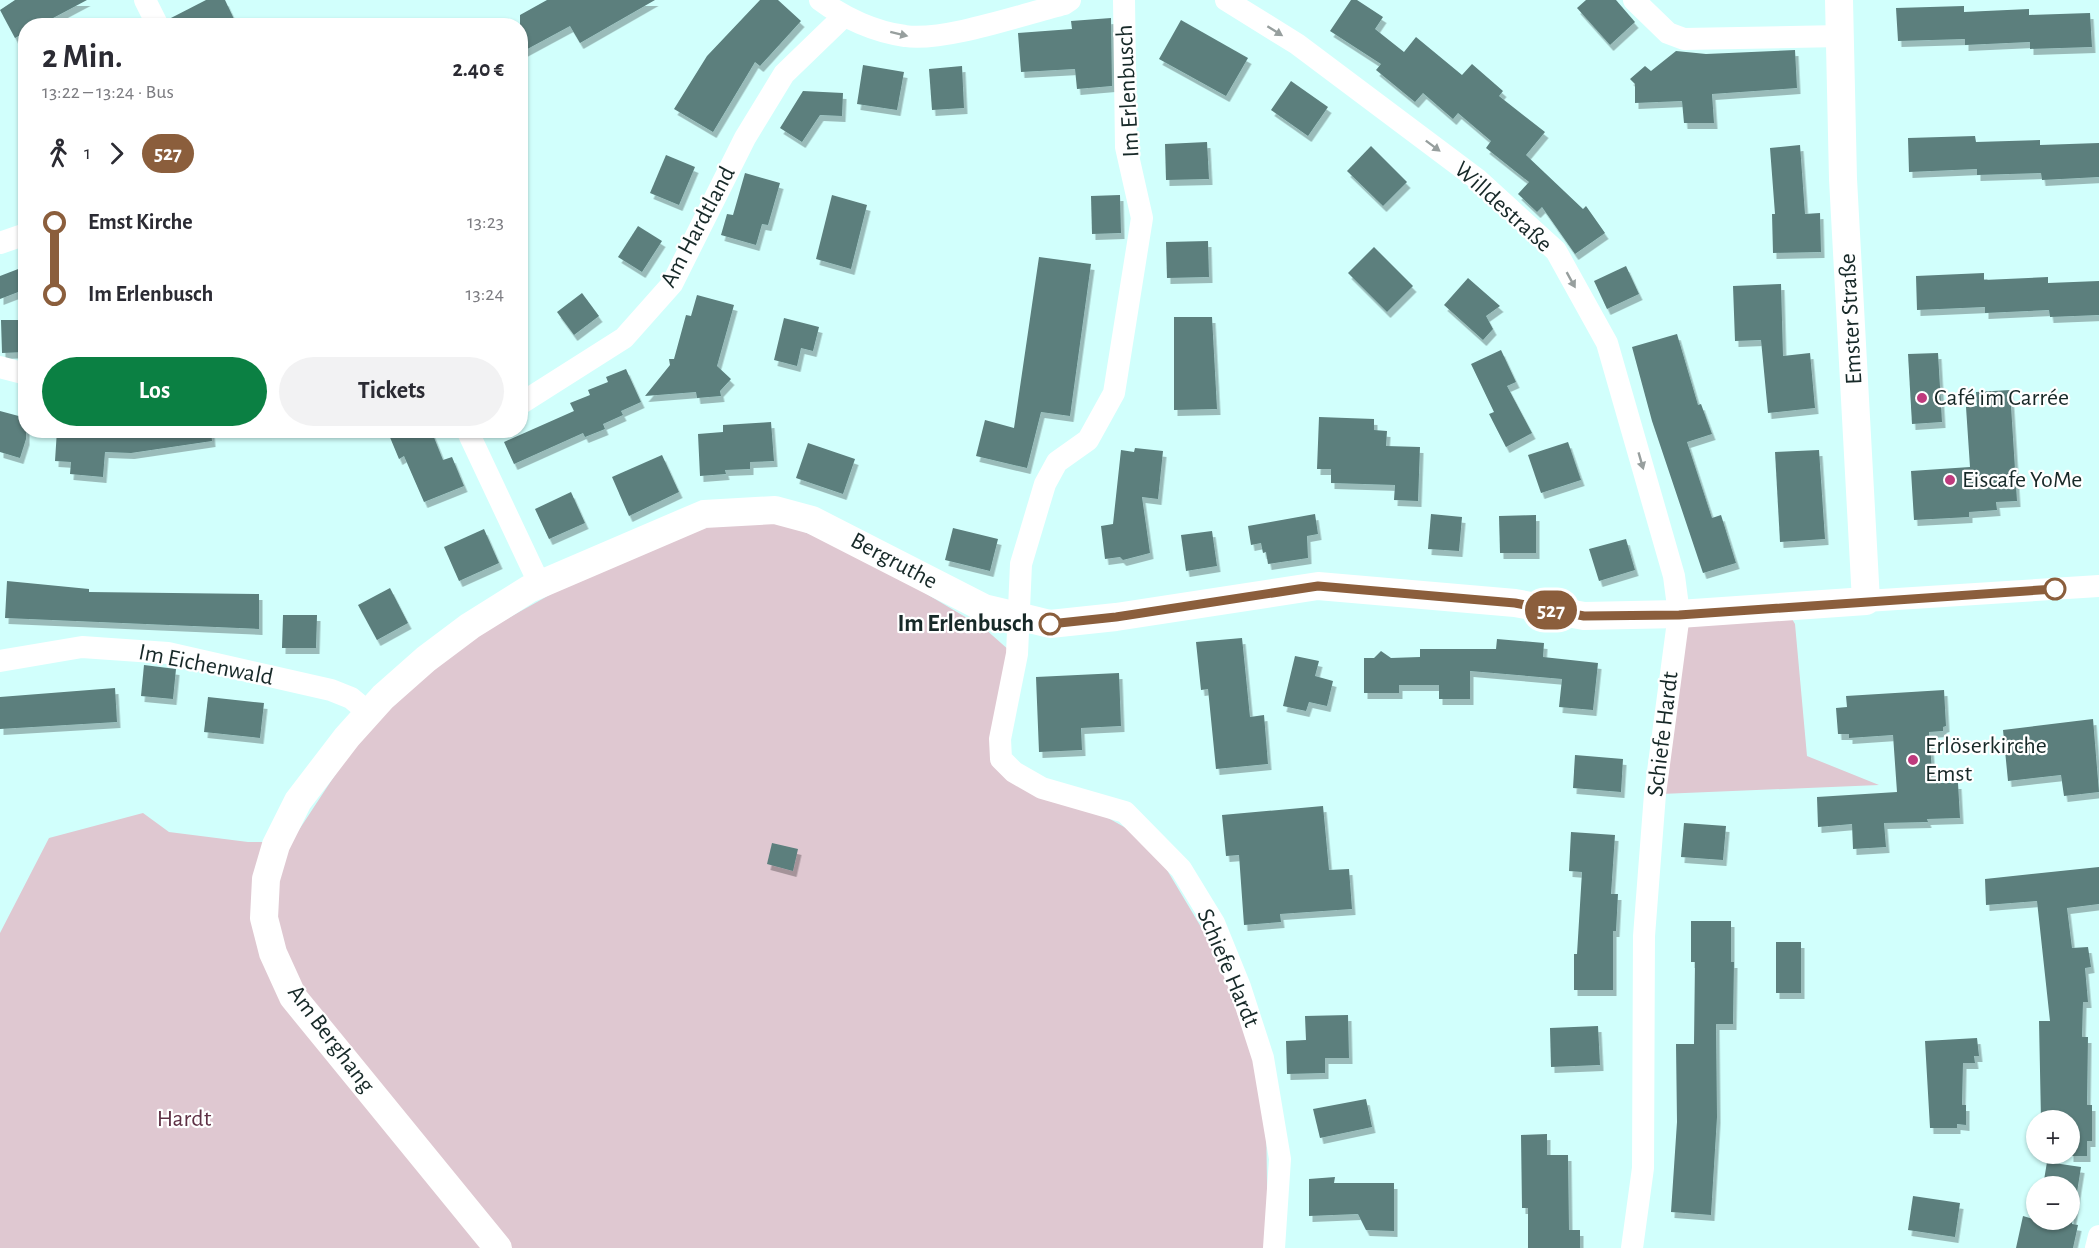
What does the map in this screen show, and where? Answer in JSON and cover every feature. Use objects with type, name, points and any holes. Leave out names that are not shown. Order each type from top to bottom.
[{"type":"street","points":[[145,0],[154,18]]},
{"type":"street","points":[[820,0],[843,17],[906,37],[954,32],[1070,0]]},
{"type":"street","name":"Im Erlenbusch","points":[[1017,618],[1021,564],[1045,484],[1057,462],[1088,440],[1114,393],[1142,218],[1126,147],[1124,0]]},
{"type":"street","name":"Willdestraße","points":[[1226,0],[1297,44],[1477,180],[1556,252],[1607,344],[1674,576],[1679,615]]},
{"type":"street","points":[[1634,0],[1668,33],[1684,39],[1841,36]]},
{"type":"street","name":"Emster Straße","points":[[1839,0],[1843,179],[1866,601]]},
{"type":"street","name":"Am Hardtland","points":[[528,400],[624,338],[672,284],[745,138],[784,74],[843,17]]},
{"type":"street","points":[[0,243],[18,237]]},
{"type":"street","points":[[0,367],[18,372]]},
{"type":"street","points":[[471,438],[539,583]]},
{"type":"street","name":"Bergruthe","points":[[539,583],[704,514],[774,510],[812,520],[984,608],[1017,618],[1050,624],[1074,623],[1318,586],[1515,603],[1584,616],[1679,615],[1866,601]]},
{"type":"street","name":"Am Berghang","points":[[498,1248],[293,997],[273,953],[264,918],[266,879],[280,836],[314,778],[369,713],[426,659],[470,626],[539,583]]},
{"type":"street","points":[[1866,601],[2099,586]]},
{"type":"street","name":"Schiefe Hardt","points":[[1632,1248],[1643,1168],[1644,936],[1655,794],[1679,615]]},
{"type":"street","name":"Schiefe Hardt","points":[[1017,618],[1017,654],[1000,739],[1001,759],[1014,772],[1042,788],[1125,812],[1181,869],[1214,923],[1240,987],[1263,1058],[1280,1159],[1274,1248]]},
{"type":"street","name":"Im Eichenwald","points":[[0,661],[82,647],[168,653],[331,690],[351,698],[369,713]]},
{"type":"street","points":[[2096,1248],[2099,1236]]},
{"type":"green space","name":"Hardt","points":[[772,519],[859,554],[984,628],[1010,651],[993,754],[1135,833],[1164,865],[1204,932],[1234,994],[1253,1055],[1266,1118],[1268,1248],[0,1248],[0,933],[49,838],[143,813],[169,832],[248,842],[291,842],[360,737],[457,647],[587,574],[707,522]]},
{"type":"green space","points":[[1785,607],[1795,624],[1807,756],[1879,785],[1661,794],[1679,614]]},
{"type":"building","points":[[15,0],[87,0],[53,18],[18,18],[18,36],[15,38],[0,10]]},
{"type":"building","points":[[206,0],[225,0],[234,18],[171,18]]},
{"type":"building","points":[[547,0],[655,0],[580,43],[570,26],[528,49],[528,18],[520,18],[520,15]]},
{"type":"building","points":[[760,0],[778,0],[801,21],[760,66],[755,62],[713,132],[674,109],[707,56]]},
{"type":"building","points":[[1351,0],[1357,0],[1383,17],[1375,29],[1404,52],[1416,37],[1462,75],[1472,64],[1503,91],[1499,96],[1545,132],[1526,155],[1583,209],[1586,206],[1605,233],[1575,254],[1542,207],[1537,212],[1518,194],[1529,182],[1486,148],[1491,141],[1458,113],[1453,119],[1423,93],[1415,102],[1376,70],[1381,64],[1330,31]]},
{"type":"building","points":[[1586,0],[1616,0],[1635,22],[1610,45],[1577,8]]},
{"type":"building","points":[[1964,6],[1964,12],[2029,9],[2029,15],[2090,13],[2092,47],[2030,49],[2030,42],[1965,45],[1965,39],[1898,41],[1896,8]]},
{"type":"building","points":[[1111,18],[1112,86],[1077,89],[1075,69],[1021,72],[1018,33],[1072,29],[1071,21]]},
{"type":"building","points":[[1181,20],[1248,58],[1226,96],[1159,59]]},
{"type":"building","points":[[1795,50],[1797,88],[1712,94],[1714,123],[1684,123],[1682,101],[1635,103],[1635,84],[1630,79],[1645,66],[1651,71],[1676,51],[1706,54]]},
{"type":"building","points":[[863,65],[904,72],[897,110],[857,104]]},
{"type":"building","points":[[962,66],[964,108],[932,110],[929,69]]},
{"type":"building","points":[[1291,81],[1328,107],[1308,136],[1271,110]]},
{"type":"building","points":[[803,91],[843,93],[842,116],[820,115],[802,142],[780,128]]},
{"type":"building","points":[[1975,136],[1976,142],[2040,140],[2040,145],[2099,143],[2099,177],[2042,180],[2041,173],[1977,175],[1977,169],[1909,172],[1908,138]]},
{"type":"building","points":[[1207,142],[1209,179],[1166,180],[1165,144]]},
{"type":"building","points":[[1800,145],[1805,214],[1820,213],[1821,252],[1773,253],[1772,214],[1775,214],[1770,148]]},
{"type":"building","points":[[1371,146],[1407,182],[1383,206],[1347,171]]},
{"type":"building","points":[[666,155],[695,167],[679,205],[650,193]]},
{"type":"building","points":[[745,173],[780,183],[768,225],[762,224],[756,245],[721,235],[727,214],[733,215]]},
{"type":"building","points":[[832,195],[867,205],[851,269],[816,259]]},
{"type":"building","points":[[1120,195],[1121,233],[1092,234],[1091,196]]},
{"type":"building","points":[[638,226],[662,241],[642,272],[618,257]]},
{"type":"building","points":[[1208,241],[1209,277],[1167,278],[1166,242]]},
{"type":"building","points":[[1374,247],[1413,286],[1387,312],[1348,273]]},
{"type":"building","points":[[1039,257],[1091,264],[1070,416],[1041,412],[1027,468],[976,456],[985,420],[1014,428]]},
{"type":"building","points":[[1626,266],[1639,294],[1607,309],[1594,281]]},
{"type":"building","points":[[18,269],[18,292],[0,299],[0,276]]},
{"type":"building","points":[[1984,273],[1984,280],[2048,277],[2048,283],[2099,281],[2099,315],[2050,317],[2049,310],[1985,313],[1985,307],[1917,310],[1916,276]]},
{"type":"building","points":[[1468,278],[1500,306],[1486,316],[1493,329],[1483,340],[1444,305]]},
{"type":"building","points":[[1781,284],[1783,356],[1810,353],[1815,408],[1768,413],[1761,340],[1735,341],[1733,286]]},
{"type":"building","points":[[582,293],[599,316],[574,335],[557,312]]},
{"type":"building","points":[[697,295],[734,305],[717,366],[731,379],[720,391],[721,396],[697,398],[696,392],[645,396],[670,365],[669,359],[674,359],[686,315],[691,316]]},
{"type":"building","points":[[1174,317],[1212,317],[1217,409],[1174,410]]},
{"type":"building","points":[[784,318],[819,327],[813,351],[801,348],[797,366],[774,360]]},
{"type":"building","points":[[1,320],[18,320],[18,352],[2,353]]},
{"type":"building","points":[[1677,334],[1698,405],[1701,404],[1712,434],[1687,442],[1712,518],[1721,515],[1736,563],[1703,573],[1652,421],[1632,347]]},
{"type":"building","points":[[1501,350],[1516,382],[1507,386],[1532,433],[1506,447],[1489,414],[1494,412],[1471,364]]},
{"type":"building","points":[[1938,353],[1942,422],[1912,424],[1908,354]]},
{"type":"building","points":[[626,369],[641,402],[621,411],[623,415],[603,424],[605,429],[585,437],[583,433],[514,464],[504,442],[513,438],[528,438],[528,431],[574,411],[570,403],[590,395],[588,390],[608,382],[606,377]]},
{"type":"building","points":[[2010,390],[2017,501],[1996,502],[1997,510],[1969,512],[1969,517],[1914,520],[1911,471],[1970,467],[1966,407],[1977,406],[1976,392]]},
{"type":"building","points":[[0,411],[18,416],[18,438],[26,439],[20,458],[0,452]]},
{"type":"building","points":[[1319,417],[1374,419],[1374,430],[1387,431],[1386,446],[1420,447],[1418,501],[1394,500],[1395,485],[1331,483],[1331,469],[1317,469]]},
{"type":"building","points":[[771,422],[774,461],[750,462],[750,469],[725,470],[726,474],[700,476],[698,434],[723,432],[723,425]]},
{"type":"building","points":[[56,438],[212,438],[212,441],[131,453],[105,452],[103,477],[70,474],[71,462],[55,461]]},
{"type":"building","points":[[390,438],[434,438],[443,460],[452,457],[464,486],[424,502],[404,456],[399,459]]},
{"type":"building","points":[[1568,442],[1581,480],[1541,493],[1528,455]]},
{"type":"building","points":[[808,443],[855,459],[843,494],[796,478]]},
{"type":"building","points":[[1135,448],[1163,451],[1158,499],[1142,497],[1150,553],[1123,560],[1120,557],[1105,559],[1101,526],[1113,524],[1121,450],[1134,452]]},
{"type":"building","points":[[1819,450],[1825,539],[1780,542],[1775,452]]},
{"type":"building","points":[[662,455],[679,492],[629,516],[612,477]]},
{"type":"building","points":[[571,492],[585,523],[549,539],[535,509]]},
{"type":"building","points":[[1315,514],[1318,534],[1307,536],[1308,558],[1268,564],[1266,552],[1263,553],[1261,543],[1251,545],[1248,526]]},
{"type":"building","points":[[1431,514],[1462,517],[1459,551],[1428,549]]},
{"type":"building","points":[[1536,515],[1536,553],[1500,553],[1499,516]]},
{"type":"building","points":[[953,528],[998,539],[990,571],[945,560]]},
{"type":"building","points":[[484,529],[499,563],[459,581],[444,547]]},
{"type":"building","points":[[1212,531],[1217,566],[1186,571],[1181,535]]},
{"type":"building","points":[[1626,539],[1635,570],[1599,581],[1589,549]]},
{"type":"building","points":[[7,581],[89,589],[89,592],[259,594],[259,629],[5,618]]},
{"type":"building","points":[[390,588],[408,623],[377,640],[358,605]]},
{"type":"building","points":[[283,615],[317,615],[316,648],[282,648]]},
{"type":"building","points":[[1242,638],[1250,717],[1264,715],[1268,764],[1216,769],[1208,689],[1201,690],[1196,642]]},
{"type":"building","points":[[1497,639],[1544,643],[1543,657],[1598,663],[1593,710],[1559,707],[1562,679],[1470,671],[1470,699],[1439,699],[1439,685],[1399,685],[1399,693],[1364,693],[1364,658],[1374,658],[1381,651],[1391,658],[1420,657],[1420,649],[1496,649]]},
{"type":"building","points":[[1295,656],[1319,661],[1315,676],[1333,681],[1327,706],[1309,702],[1306,711],[1283,706]]},
{"type":"building","points":[[144,665],[176,669],[173,699],[141,696]]},
{"type":"building","points":[[1119,673],[1121,726],[1081,728],[1082,750],[1039,752],[1036,677]]},
{"type":"building","points":[[115,688],[117,722],[0,729],[0,697]]},
{"type":"building","name":"Erlöserkirche Emst","points":[[1944,690],[1946,726],[1943,727],[1943,731],[1929,732],[1933,783],[1958,783],[1960,818],[1927,819],[1928,822],[1884,823],[1886,847],[1853,849],[1852,824],[1818,827],[1817,797],[1897,792],[1893,735],[1849,738],[1849,734],[1838,734],[1836,708],[1847,707],[1846,696]]},
{"type":"building","points":[[208,697],[264,703],[260,738],[204,732]]},
{"type":"building","points":[[2093,719],[2099,792],[2064,796],[2061,775],[2008,781],[2003,730]]},
{"type":"building","points":[[1575,755],[1623,759],[1621,792],[1573,788]]},
{"type":"building","points":[[1323,806],[1329,870],[1349,869],[1352,909],[1280,914],[1281,922],[1244,925],[1239,855],[1226,856],[1222,815]]},
{"type":"building","points":[[1684,823],[1726,826],[1723,860],[1681,857]]},
{"type":"building","points":[[1571,832],[1615,835],[1611,894],[1618,894],[1616,931],[1613,931],[1613,990],[1574,990],[1574,954],[1577,954],[1582,872],[1569,871]]},
{"type":"building","points":[[772,843],[798,849],[793,871],[767,864]]},
{"type":"building","points":[[2099,867],[2099,904],[2067,908],[2072,948],[2088,947],[2091,967],[2085,968],[2088,1002],[2083,1002],[2082,1037],[2088,1037],[2087,1105],[2092,1105],[2092,1141],[2087,1141],[2087,1156],[2080,1156],[2080,1110],[2041,1110],[2039,1021],[2050,1021],[2037,901],[1986,905],[1985,879]]},
{"type":"building","points":[[1691,921],[1731,921],[1731,962],[1734,962],[1733,1024],[1716,1024],[1717,1117],[1711,1215],[1671,1212],[1677,1122],[1676,1044],[1694,1044],[1695,962],[1691,962]]},
{"type":"building","points":[[1776,942],[1801,942],[1801,993],[1776,993]]},
{"type":"building","points":[[1348,1015],[1349,1058],[1325,1058],[1325,1073],[1287,1074],[1286,1041],[1306,1040],[1305,1016]]},
{"type":"building","points":[[1598,1026],[1600,1065],[1551,1067],[1550,1028]]},
{"type":"building","points":[[1977,1038],[1979,1056],[1974,1056],[1975,1063],[1963,1063],[1962,1105],[1966,1105],[1966,1125],[1957,1124],[1957,1128],[1930,1128],[1925,1041]]},
{"type":"building","points":[[1366,1099],[1372,1127],[1320,1138],[1313,1109]]},
{"type":"building","points":[[1547,1134],[1547,1155],[1568,1155],[1569,1230],[1580,1230],[1580,1248],[1528,1248],[1528,1208],[1522,1208],[1521,1135]]},
{"type":"building","points":[[2047,1164],[2081,1167],[2080,1176],[2045,1176]]},
{"type":"building","points":[[1335,1177],[1334,1183],[1394,1183],[1394,1231],[1366,1230],[1358,1214],[1309,1216],[1309,1179]]},
{"type":"building","points":[[1913,1196],[1960,1203],[1955,1237],[1908,1230]]},
{"type":"building","points":[[2023,1216],[2026,1217],[2026,1230],[2077,1230],[2073,1248],[2016,1248]]},
{"type":"bus line","name":"527","points":[[1050,624],[1074,623],[1318,586],[1515,603],[1584,616],[1679,615],[2055,589]]},
{"type":"place","name":"Café im Carrée","points":[[1922,398]]},
{"type":"place","name":"Eiscafe YoMe","points":[[1950,480]]},
{"type":"place","name":"Im Erlenbusch","points":[[1050,624]]},
{"type":"place","name":"Erlöserkirche Emst","points":[[1913,760]]}]
